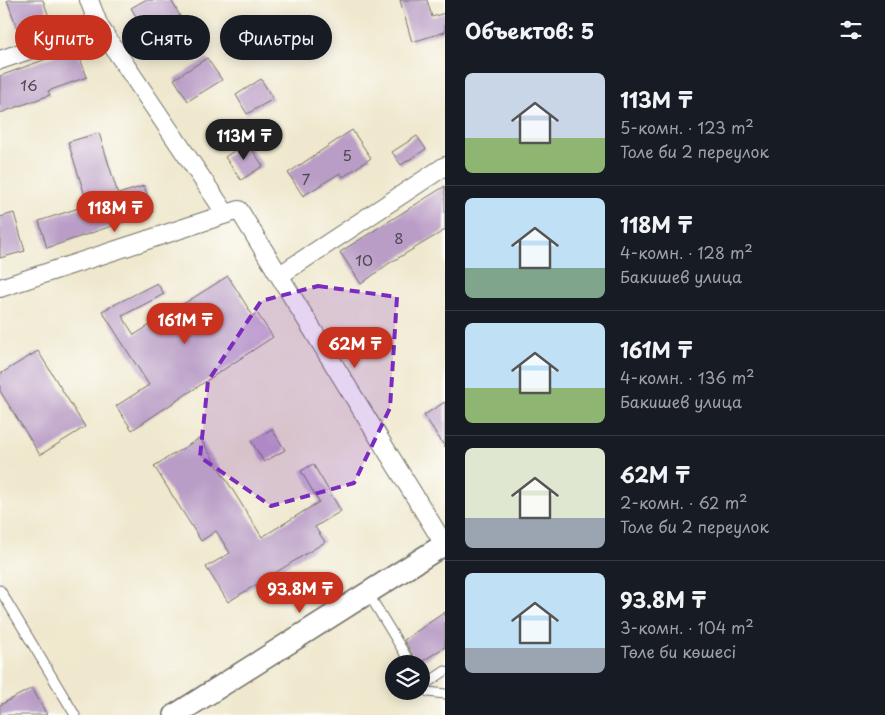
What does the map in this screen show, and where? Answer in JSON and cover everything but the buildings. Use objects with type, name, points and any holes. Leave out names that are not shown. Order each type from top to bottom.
[{"type":"street","points":[[89,0],[95,15]]},
{"type":"street","points":[[112,44],[280,275],[444,544],[175,715]]},
{"type":"street","points":[[0,60],[15,55]]},
{"type":"street","points":[[280,275],[445,166]]},
{"type":"street","points":[[0,288],[233,212]]},
{"type":"lane","points":[[0,590],[75,715]]},
{"type":"lane","points":[[367,593],[405,655]]},
{"type":"lane","points":[[430,679],[445,671]]},
{"type":"lane","points":[[430,692],[445,694]]},
{"type":"highlighted area","points":[[318,286],[397,297],[390,408],[354,483],[271,506],[200,457],[208,381],[261,301]]}]
